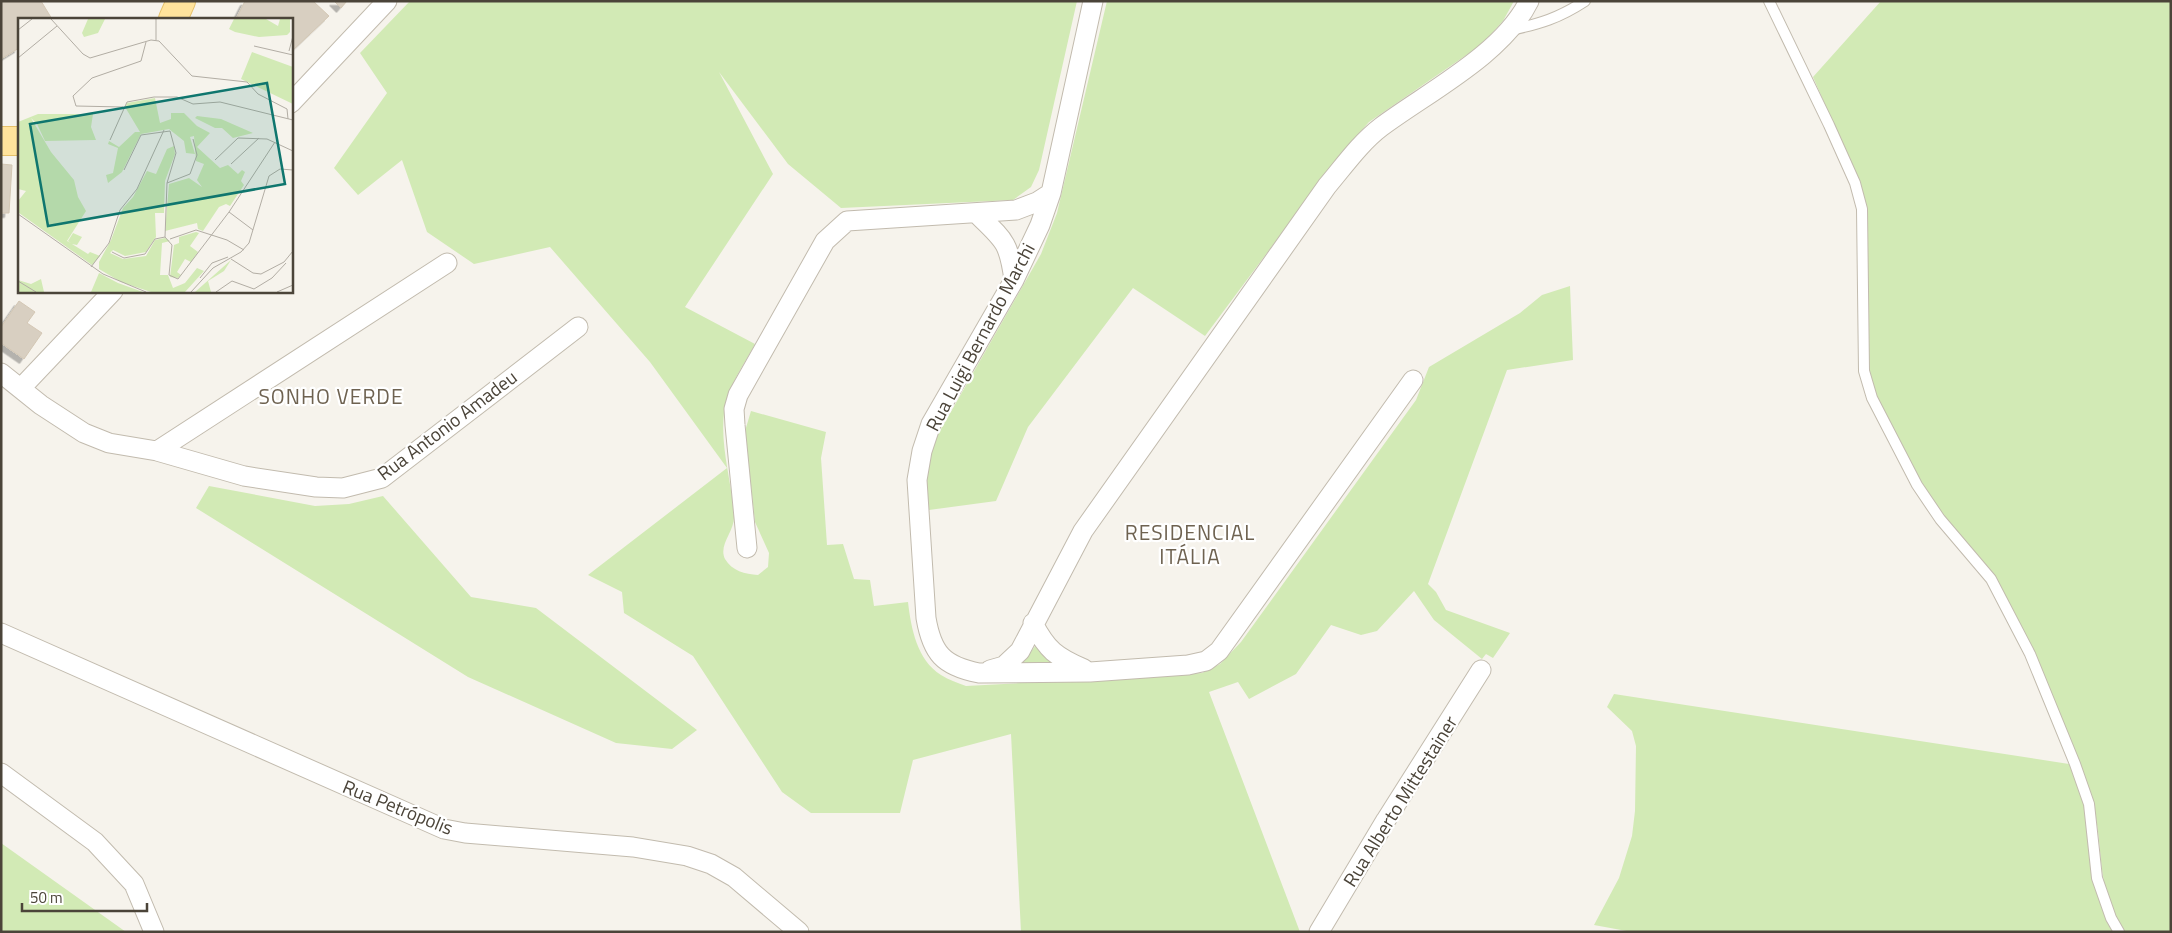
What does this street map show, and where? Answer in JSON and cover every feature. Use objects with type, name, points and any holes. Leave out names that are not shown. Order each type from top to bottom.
[{"type":"main road","points":[[173,18],[181,1]]},
{"type":"main road","points":[[1,141],[18,141]]},
{"type":"street","points":[[292,101],[387,1]]},
{"type":"street","name":"Rua Luigi Bernardo Marchi","points":[[1093,1],[1051,193],[1040,225],[1014,280],[931,424],[922,451],[918,480],[926,618],[930,639],[938,653],[961,670],[979,673],[1090,672],[1188,665],[1206,661],[1219,651],[1413,380]]},
{"type":"street","points":[[979,673],[1004,666],[1020,651],[1033,623],[1083,531],[1327,186],[1358,149],[1380,128],[1489,50],[1510,30],[1529,1]]},
{"type":"street","points":[[747,548],[735,425],[736,402],[742,387],[825,241],[847,221],[1016,210],[1037,202],[1051,193]]},
{"type":"street","points":[[977,214],[1001,237],[1010,253],[1014,280]]},
{"type":"street","points":[[157,451],[447,263]]},
{"type":"street","points":[[22,387],[112,292]]},
{"type":"street","name":"Rua Antonio Amadeu","points":[[1,373],[22,387],[41,405],[84,433],[109,443],[157,451],[244,476],[343,488],[361,485],[382,478],[578,327]]},
{"type":"street","points":[[1033,623],[1044,644],[1054,655],[1090,672]]},
{"type":"street","name":"Rua Petrópolis","points":[[1,633],[444,829],[465,833],[633,847],[687,856],[712,864],[734,877],[799,932]]},
{"type":"street","name":"Rua Alberto Mittestainer","points":[[1319,932],[1386,820],[1482,670]]},
{"type":"street","points":[[1,773],[95,842],[134,884],[154,932]]},
{"type":"lane","points":[[1510,30],[1563,16],[1585,1]]},
{"type":"lane","points":[[1769,1],[1830,125],[1855,183],[1862,209],[1864,371],[1872,398],[1917,485],[1940,519],[1991,579],[2030,654],[2088,804],[2098,878],[2111,918],[2119,932]]},
{"type":"green space","points":[[410,1],[1077,1],[1039,170],[1031,187],[1013,200],[841,208],[788,164],[719,72],[773,174],[685,307],[755,344],[736,377],[725,404],[723,426],[734,522],[725,543],[723,554],[725,559],[735,569],[748,574],[758,575],[768,567],[769,553],[755,522],[745,431],[751,411],[826,432],[821,458],[827,545],[843,544],[854,579],[870,580],[874,606],[908,602],[913,633],[926,661],[941,675],[966,686],[1202,673],[1220,664],[1241,642],[1416,400],[1429,367],[1520,313],[1542,295],[1570,286],[1573,360],[1507,370],[1428,584],[1436,592],[1446,610],[1510,633],[1493,658],[1486,654],[1482,659],[1434,620],[1414,591],[1377,631],[1361,635],[1331,625],[1296,674],[1249,699],[1238,682],[1209,692],[1300,932],[1021,932],[1011,734],[913,760],[900,813],[811,813],[782,792],[693,656],[624,613],[622,592],[588,575],[727,468],[650,362],[550,247],[474,264],[427,232],[402,160],[358,195],[334,168],[387,93],[360,53]]},
{"type":"green space","points":[[1107,1],[1514,1],[1503,21],[1481,45],[1369,122],[1343,151],[1205,336],[1133,288],[1028,427],[996,501],[929,510],[925,479],[933,443],[1041,254],[1057,213]]},
{"type":"green space","points":[[1881,1],[2171,1],[2171,932],[2124,932],[2114,915],[2104,881],[2098,829],[2090,794],[2074,748],[2046,681],[1993,574],[1943,515],[1909,464],[1889,427],[1867,371],[1858,180],[1813,77]]},
{"type":"green space","points":[[209,486],[315,506],[349,504],[383,496],[471,597],[536,608],[697,730],[672,749],[616,743],[468,677],[196,508]]},
{"type":"green space","points":[[1036,645],[1049,661],[1058,665],[1024,666],[1024,661]]},
{"type":"green space","points":[[1614,694],[2069,764],[2084,801],[2114,932],[1632,932],[1594,925],[1619,878],[1632,836],[1635,811],[1636,746],[1632,731],[1607,707]]},
{"type":"green space","points":[[1,843],[126,932],[1,932]]},
{"type":"building","points":[[1,1],[41,1],[51,18],[18,18],[18,49],[1,59]]},
{"type":"building","points":[[245,1],[313,1],[329,16],[292,51],[292,18],[236,18]]},
{"type":"building","points":[[334,1],[347,1],[341,8]]},
{"type":"building","points":[[1,164],[12,165],[9,213],[1,213]]},
{"type":"building","points":[[19,301],[35,312],[27,323],[42,333],[24,359],[1,343],[1,327]]},
{"type":"district","name":"SONHO VERDE","points":[[331,397]]},
{"type":"district","name":"RESIDENCIAL ITÁLIA","points":[[1190,545]]}]
